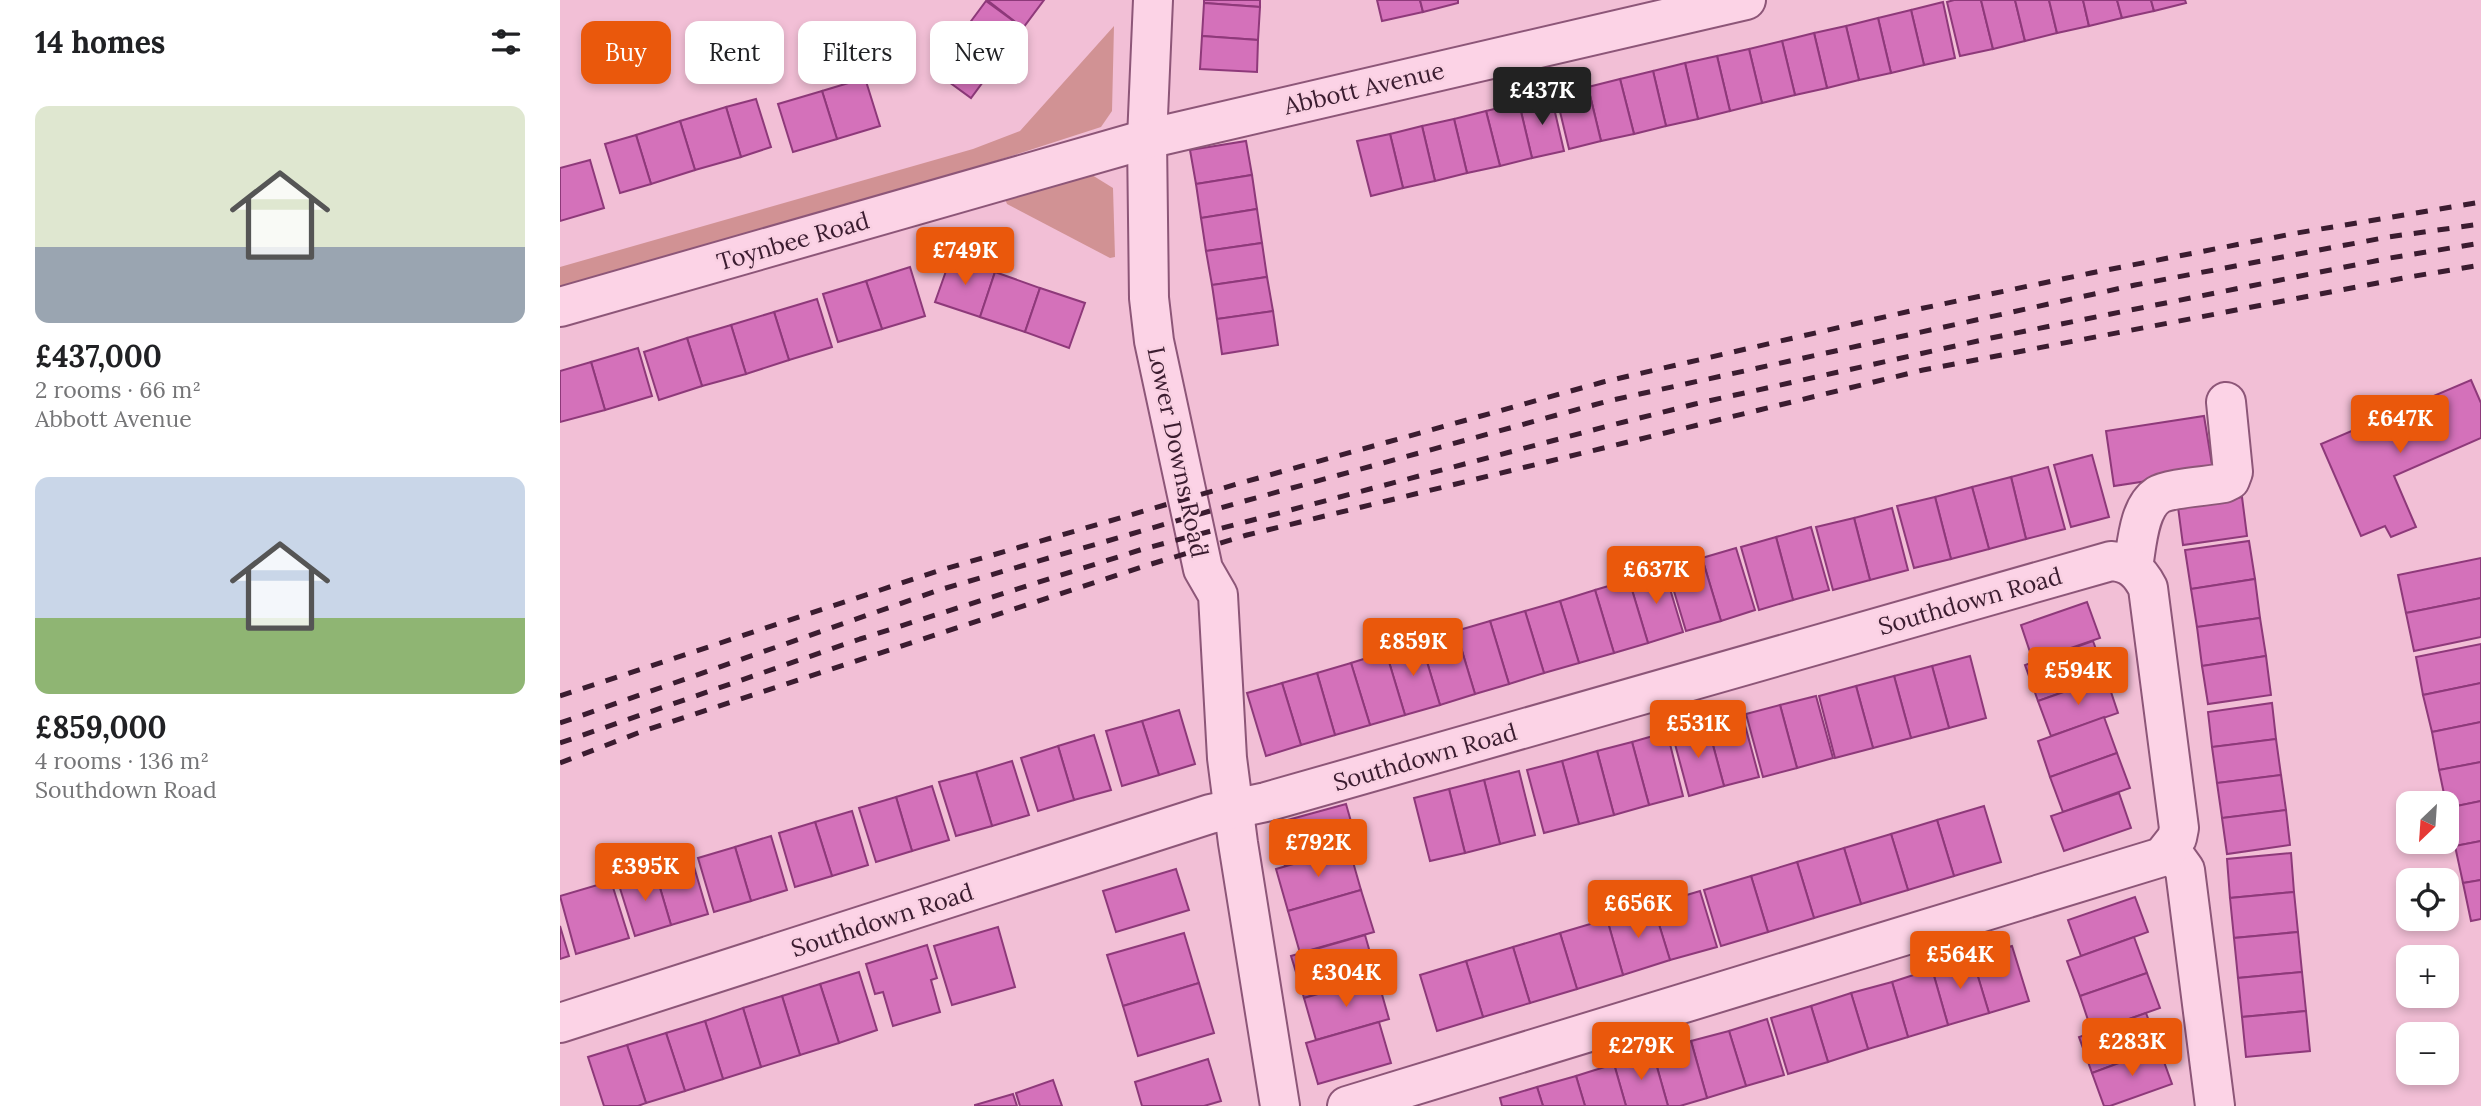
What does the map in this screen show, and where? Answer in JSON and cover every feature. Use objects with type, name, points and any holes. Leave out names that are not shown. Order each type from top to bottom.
[{"type":"street","name":"Lower Downs Road","points":[[1153,0],[1147,139],[1149,299],[1154,341],[1203,569],[1218,595],[1227,758],[1233,809],[1280,1106]]},
{"type":"street","name":"Abbott Avenue","points":[[1147,139],[1746,0]]},
{"type":"street","name":"Toynbee Road","points":[[560,307],[1147,139]]},
{"type":"street","points":[[1347,1106],[2162,856],[2177,838],[2179,828],[2148,588],[2133,567],[2150,501],[2161,493],[2230,480],[2233,472],[2226,402]]},
{"type":"street","name":"Southdown Road","points":[[560,1023],[1196,818],[1266,803],[2111,561],[2122,561],[2133,567]]},
{"type":"street","points":[[2170,849],[2185,870],[2215,1106]]},
{"type":"shaded area","points":[[1114,26],[1112,111],[1101,127],[980,166],[560,286],[560,267],[973,149],[1020,131]]},
{"type":"shaded area","points":[[1092,175],[1113,188],[1115,257],[1110,258],[1007,204],[1005,199]]},
{"type":"building","points":[[987,0],[1044,0],[1028,21],[1014,21]]},
{"type":"building","points":[[1204,0],[1260,0],[1260,7],[1204,3]]},
{"type":"building","points":[[1377,0],[1420,0],[1423,12],[1382,21]]},
{"type":"building","points":[[1420,0],[1458,0],[1458,3],[1423,12]]},
{"type":"building","points":[[1981,0],[1993,49],[1960,56],[1947,2]]},
{"type":"building","points":[[1981,0],[2015,0],[2025,41],[1993,49]]},
{"type":"building","points":[[2015,0],[2049,0],[2057,33],[2025,41]]},
{"type":"building","points":[[2049,0],[2083,0],[2089,26],[2057,33]]},
{"type":"building","points":[[2083,0],[2117,0],[2122,18],[2089,26]]},
{"type":"building","points":[[2117,0],[2151,0],[2154,11],[2122,18]]},
{"type":"building","points":[[2151,0],[2185,0],[2186,3],[2154,11]]},
{"type":"building","points":[[986,1],[1013,21],[971,21]]},
{"type":"building","points":[[1943,2],[1955,58],[1924,65],[1911,10]]},
{"type":"building","points":[[1204,3],[1260,7],[1258,40],[1202,36]]},
{"type":"building","points":[[1911,10],[1924,65],[1891,73],[1878,18]]},
{"type":"building","points":[[1878,18],[1891,73],[1859,80],[1846,26]]},
{"type":"building","points":[[1846,26],[1859,80],[1827,88],[1814,33]]},
{"type":"building","points":[[1814,33],[1827,88],[1795,95],[1782,41]]},
{"type":"building","points":[[1202,36],[1258,40],[1257,72],[1200,69]]},
{"type":"building","points":[[1782,41],[1795,95],[1762,103],[1749,49]]},
{"type":"building","points":[[1749,49],[1762,103],[1730,111],[1717,56]]},
{"type":"building","points":[[1717,56],[1730,111],[1698,119],[1685,63]]},
{"type":"building","points":[[1685,63],[1698,119],[1666,126],[1653,71]]},
{"type":"building","points":[[1653,71],[1666,126],[1634,134],[1620,79]]},
{"type":"building","points":[[1620,79],[1634,134],[1601,141],[1588,87]]},
{"type":"building","points":[[845,84],[867,84],[880,126],[837,139],[822,91]]},
{"type":"building","points":[[952,84],[981,84],[971,98]]},
{"type":"building","points":[[1588,87],[1601,141],[1569,149],[1556,95]]},
{"type":"building","points":[[822,91],[837,139],[793,152],[778,104]]},
{"type":"building","points":[[1551,95],[1564,151],[1532,158],[1519,103]]},
{"type":"building","points":[[756,99],[771,147],[741,157],[726,107]]},
{"type":"building","points":[[1519,103],[1532,158],[1500,166],[1486,111]]},
{"type":"building","points":[[726,107],[741,157],[695,170],[680,121]]},
{"type":"building","points":[[1486,111],[1500,166],[1467,173],[1454,119]]},
{"type":"building","points":[[1454,119],[1467,173],[1435,181],[1422,126]]},
{"type":"building","points":[[680,121],[695,170],[651,184],[636,135]]},
{"type":"building","points":[[1422,126],[1435,181],[1403,188],[1390,134]]},
{"type":"building","points":[[1390,134],[1403,188],[1371,196],[1357,141]]},
{"type":"building","points":[[636,135],[651,184],[620,193],[605,144]]},
{"type":"building","points":[[1246,141],[1252,175],[1196,184],[1190,150]]},
{"type":"building","points":[[590,160],[604,208],[560,221],[560,168]]},
{"type":"building","points":[[1252,175],[1257,209],[1201,218],[1196,184]]},
{"type":"building","points":[[1257,209],[1262,243],[1206,251],[1201,218]]},
{"type":"building","points":[[1262,243],[1267,277],[1212,285],[1206,251]]},
{"type":"building","points":[[951,257],[995,272],[980,317],[935,302]]},
{"type":"building","points":[[910,267],[925,316],[882,329],[866,281]]},
{"type":"building","points":[[995,272],[1040,288],[1025,332],[980,317]]},
{"type":"building","points":[[1267,277],[1273,311],[1217,319],[1212,285]]},
{"type":"building","points":[[866,281],[882,329],[838,342],[823,294]]},
{"type":"building","points":[[1040,288],[1085,303],[1069,348],[1025,332]]},
{"type":"building","points":[[817,299],[832,347],[789,360],[774,312]]},
{"type":"building","points":[[1273,311],[1278,345],[1222,354],[1217,319]]},
{"type":"building","points":[[774,312],[789,360],[746,374],[731,325]]},
{"type":"building","points":[[731,325],[746,374],[702,386],[687,338]]},
{"type":"building","points":[[687,338],[702,386],[659,400],[644,352]]},
{"type":"building","points":[[638,348],[652,396],[605,410],[591,362]]},
{"type":"building","points":[[591,362],[605,410],[560,422],[560,371]]},
{"type":"building","points":[[2471,380],[2481,403],[2481,438],[2394,476],[2416,527],[2391,537],[2385,526],[2361,536],[2321,444]]},
{"type":"building","points":[[2204,416],[2213,471],[2114,486],[2106,431]]},
{"type":"building","points":[[2092,455],[2109,517],[2071,527],[2054,465]]},
{"type":"building","points":[[2048,467],[2065,529],[2026,539],[2011,477]]},
{"type":"building","points":[[2011,477],[2026,539],[1989,549],[1972,487]]},
{"type":"building","points":[[1972,487],[1989,549],[1951,559],[1935,497]]},
{"type":"building","points":[[1935,497],[1951,559],[1914,568],[1897,506]]},
{"type":"building","points":[[2242,497],[2247,536],[2183,545],[2178,507]]},
{"type":"building","points":[[1892,508],[1908,570],[1870,580],[1854,518]]},
{"type":"building","points":[[1854,518],[1870,580],[1833,590],[1816,527]]},
{"type":"building","points":[[1811,527],[1829,590],[1793,600],[1776,537]]},
{"type":"building","points":[[1776,537],[1793,600],[1759,610],[1741,547]]},
{"type":"building","points":[[2249,541],[2255,579],[2191,589],[2185,550]]},
{"type":"building","points":[[1736,548],[1755,610],[1721,621],[1702,558]]},
{"type":"building","points":[[1702,558],[1721,621],[1686,631],[1667,568]]},
{"type":"building","points":[[2481,558],[2481,598],[2406,613],[2398,575]]},
{"type":"building","points":[[1664,569],[1683,632],[1648,643],[1629,580]]},
{"type":"building","points":[[2255,579],[2260,618],[2197,627],[2191,589]]},
{"type":"building","points":[[1629,580],[1648,643],[1614,653],[1595,590]]},
{"type":"building","points":[[1595,590],[1614,653],[1579,663],[1560,601]]},
{"type":"building","points":[[2481,598],[2481,637],[2414,651],[2406,613]]},
{"type":"building","points":[[1560,601],[1579,663],[1544,673],[1525,611]]},
{"type":"building","points":[[2087,602],[2100,638],[2033,661],[2021,625]]},
{"type":"building","points":[[1525,611],[1544,673],[1509,684],[1490,621]]},
{"type":"building","points":[[2260,618],[2266,656],[2202,666],[2197,627]]},
{"type":"building","points":[[1490,621],[1509,684],[1475,694],[1456,631]]},
{"type":"building","points":[[1456,631],[1475,694],[1440,705],[1421,642]]},
{"type":"building","points":[[2093,641],[2106,677],[2038,701],[2025,665]]},
{"type":"building","points":[[1421,642],[1440,705],[1405,715],[1386,652]]},
{"type":"building","points":[[2481,644],[2481,683],[2423,695],[2416,657]]},
{"type":"building","points":[[1386,652],[1405,715],[1370,725],[1351,663]]},
{"type":"building","points":[[1970,656],[1986,718],[1949,728],[1932,666]]},
{"type":"building","points":[[2266,656],[2271,695],[2208,704],[2202,666]]},
{"type":"building","points":[[1351,663],[1370,725],[1335,735],[1317,673]]},
{"type":"building","points":[[1932,666],[1949,728],[1911,738],[1894,676]]},
{"type":"building","points":[[1317,673],[1335,735],[1301,745],[1282,683]]},
{"type":"building","points":[[1894,676],[1911,738],[1873,748],[1856,686]]},
{"type":"building","points":[[2106,677],[2118,713],[2051,736],[2038,701]]},
{"type":"building","points":[[1282,683],[1301,745],[1266,756],[1247,693]]},
{"type":"building","points":[[2481,683],[2481,722],[2432,732],[2423,695]]},
{"type":"building","points":[[1856,686],[1873,748],[1835,758],[1819,696]]},
{"type":"building","points":[[1816,696],[1833,758],[1797,768],[1780,705]]},
{"type":"building","points":[[2272,703],[2276,739],[2212,747],[2208,712]]},
{"type":"building","points":[[1780,705],[1797,768],[1763,777],[1746,714]]},
{"type":"building","points":[[1179,710],[1195,764],[1159,775],[1142,721]]},
{"type":"building","points":[[1742,714],[1759,777],[1724,786],[1707,723]]},
{"type":"building","points":[[2104,717],[2117,753],[2050,777],[2038,741]]},
{"type":"building","points":[[1142,721],[1159,775],[1122,786],[1106,731]]},
{"type":"building","points":[[2481,722],[2481,762],[2439,770],[2432,732]]},
{"type":"building","points":[[1707,723],[1724,786],[1689,796],[1672,733]]},
{"type":"building","points":[[1667,732],[1683,796],[1649,805],[1632,742]]},
{"type":"building","points":[[1094,735],[1111,790],[1074,800],[1058,746]]},
{"type":"building","points":[[2276,739],[2281,775],[2217,783],[2212,747]]},
{"type":"building","points":[[1632,742],[1649,805],[1614,815],[1597,751]]},
{"type":"building","points":[[1058,746],[1074,800],[1038,811],[1021,758]]},
{"type":"building","points":[[1597,751],[1614,815],[1579,824],[1562,761]]},
{"type":"building","points":[[2117,753],[2130,788],[2063,812],[2050,777]]},
{"type":"building","points":[[1012,761],[1029,815],[992,826],[976,772]]},
{"type":"building","points":[[1562,761],[1579,824],[1544,833],[1527,770]]},
{"type":"building","points":[[2481,762],[2481,801],[2459,806],[2459,791],[2443,791],[2439,770]]},
{"type":"building","points":[[1519,771],[1535,835],[1500,844],[1484,780]]},
{"type":"building","points":[[976,772],[992,826],[956,836],[939,782]]},
{"type":"building","points":[[2281,775],[2286,810],[2222,818],[2217,783]]},
{"type":"building","points":[[1484,780],[1500,844],[1465,853],[1449,789]]},
{"type":"building","points":[[932,786],[949,840],[912,851],[896,797]]},
{"type":"building","points":[[1449,789],[1465,853],[1430,861],[1414,798]]},
{"type":"building","points":[[2119,793],[2131,828],[2064,851],[2051,816]]},
{"type":"building","points":[[896,797],[912,851],[876,862],[859,808]]},
{"type":"building","points":[[2481,801],[2481,841],[2459,845],[2459,806]]},
{"type":"building","points":[[1346,804],[1358,846],[1285,866],[1273,824]]},
{"type":"building","points":[[1984,806],[2001,862],[1954,876],[1937,820]]},
{"type":"building","points":[[2286,810],[2290,845],[2227,854],[2222,818]]},
{"type":"building","points":[[852,811],[868,865],[832,876],[815,822]]},
{"type":"building","points":[[1937,820],[1954,876],[1908,890],[1891,834]]},
{"type":"building","points":[[815,822],[832,876],[795,887],[779,833]]},
{"type":"building","points":[[1891,834],[1908,890],[1861,904],[1844,848]]},
{"type":"building","points":[[771,836],[787,890],[751,901],[735,847]]},
{"type":"building","points":[[2481,841],[2481,880],[2463,883],[2457,854],[2459,854],[2459,845]]},
{"type":"building","points":[[735,847],[751,901],[714,912],[698,858]]},
{"type":"building","points":[[1349,848],[1361,890],[1288,911],[1276,869]]},
{"type":"building","points":[[1844,848],[1861,904],[1814,918],[1797,862]]},
{"type":"building","points":[[2291,853],[2294,892],[2230,898],[2227,859]]},
{"type":"building","points":[[692,860],[708,914],[671,925],[655,871]]},
{"type":"building","points":[[1797,862],[1814,918],[1768,932],[1751,876]]},
{"type":"building","points":[[1176,869],[1189,910],[1116,932],[1103,891]]},
{"type":"building","points":[[655,871],[671,925],[635,936],[618,882]]},
{"type":"building","points":[[1751,876],[1768,932],[1721,946],[1704,890]]},
{"type":"building","points":[[2481,880],[2481,919],[2471,921],[2463,883]]},
{"type":"building","points":[[611,881],[629,938],[576,954],[560,896]]},
{"type":"building","points":[[1361,890],[1374,932],[1300,953],[1288,911]]},
{"type":"building","points":[[1700,891],[1717,947],[1670,960],[1653,905]]},
{"type":"building","points":[[2294,892],[2298,932],[2234,938],[2230,898]]},
{"type":"building","points":[[2135,897],[2148,932],[2081,956],[2068,920]]},
{"type":"building","points":[[1653,905],[1670,960],[1623,975],[1607,919]]},
{"type":"building","points":[[1607,919],[1623,975],[1577,989],[1560,933]]},
{"type":"building","points":[[560,926],[569,956],[560,959]]},
{"type":"building","points":[[998,927],[1015,987],[952,1005],[934,946]]},
{"type":"building","points":[[2298,932],[2302,972],[2238,978],[2234,938]]},
{"type":"building","points":[[1184,933],[1199,983],[1123,1006],[1107,955]]},
{"type":"building","points":[[1560,933],[1577,989],[1530,1003],[1513,947]]},
{"type":"building","points":[[1365,935],[1377,977],[1304,998],[1291,956]]},
{"type":"building","points":[[2134,937],[2147,973],[2080,996],[2067,961]]},
{"type":"building","points":[[927,945],[937,978],[931,980],[940,1012],[893,1026],[883,992],[875,994],[866,964]]},
{"type":"building","points":[[2012,946],[2029,1001],[1989,1013],[1972,957]]},
{"type":"building","points":[[1513,947],[1530,1003],[1483,1017],[1466,961]]},
{"type":"building","points":[[1972,957],[1989,1013],[1948,1025],[1932,969]]},
{"type":"building","points":[[1466,961],[1483,1017],[1437,1031],[1420,975]]},
{"type":"building","points":[[1932,969],[1948,1025],[1908,1037],[1892,982]]},
{"type":"building","points":[[859,972],[877,1030],[839,1043],[820,984]]},
{"type":"building","points":[[2302,972],[2306,1011],[2242,1017],[2238,978]]},
{"type":"building","points":[[2147,973],[2160,1008],[2092,1032],[2080,996]]},
{"type":"building","points":[[1377,977],[1389,1019],[1316,1040],[1304,998]]},
{"type":"building","points":[[1892,982],[1908,1037],[1868,1049],[1851,993]]},
{"type":"building","points":[[1199,983],[1214,1033],[1138,1056],[1123,1006]]},
{"type":"building","points":[[820,984],[839,1043],[800,1055],[782,996]]},
{"type":"building","points":[[1851,993],[1868,1049],[1828,1062],[1811,1006]]},
{"type":"building","points":[[782,996],[800,1055],[761,1067],[743,1008]]},
{"type":"building","points":[[1811,1006],[1828,1062],[1788,1074],[1771,1018]]},
{"type":"building","points":[[743,1008],[761,1067],[723,1079],[705,1021]]},
{"type":"building","points":[[2306,1011],[2310,1051],[2246,1057],[2242,1017]]},
{"type":"building","points":[[2146,1013],[2159,1048],[2092,1073],[2079,1037]]},
{"type":"building","points":[[1767,1019],[1784,1075],[1746,1086],[1729,1031]]},
{"type":"building","points":[[705,1021],[723,1079],[685,1091],[666,1033]]},
{"type":"building","points":[[1379,1022],[1391,1063],[1318,1084],[1306,1043]]},
{"type":"building","points":[[1729,1031],[1746,1086],[1707,1098],[1691,1041]]},
{"type":"building","points":[[666,1033],[685,1091],[646,1103],[627,1045]]},
{"type":"building","points":[[1691,1041],[1707,1098],[1680,1106],[1668,1106],[1653,1053]]},
{"type":"building","points":[[627,1045],[646,1103],[638,1106],[604,1106],[588,1057]]},
{"type":"building","points":[[2159,1048],[2172,1084],[2104,1106],[2092,1073]]},
{"type":"building","points":[[1653,1053],[1668,1106],[1626,1106],[1614,1064]]},
{"type":"building","points":[[1208,1059],[1221,1101],[1204,1106],[1142,1106],[1135,1082]]},
{"type":"building","points":[[1614,1064],[1626,1106],[1585,1106],[1576,1076]]},
{"type":"building","points":[[1576,1076],[1585,1106],[1543,1106],[1537,1087]]},
{"type":"building","points":[[1053,1080],[1062,1106],[1020,1106],[1016,1093]]},
{"type":"building","points":[[1537,1087],[1543,1106],[1502,1106],[1500,1098]]},
{"type":"building","points":[[1013,1094],[1017,1106],[975,1106],[975,1105]]},
{"type":"railway","points":[[560,696],[941,570],[1603,382],[1919,309],[2091,273],[2297,233],[2481,202]]},
{"type":"railway","points":[[560,723],[939,590],[1241,502],[1608,401],[2135,285],[2388,237],[2481,224]]},
{"type":"railway","points":[[560,743],[860,639],[1143,549],[1612,425],[1991,338],[2390,258],[2481,243]]},
{"type":"railway","points":[[560,763],[643,731],[1247,535],[1923,370],[2481,265]]}]
